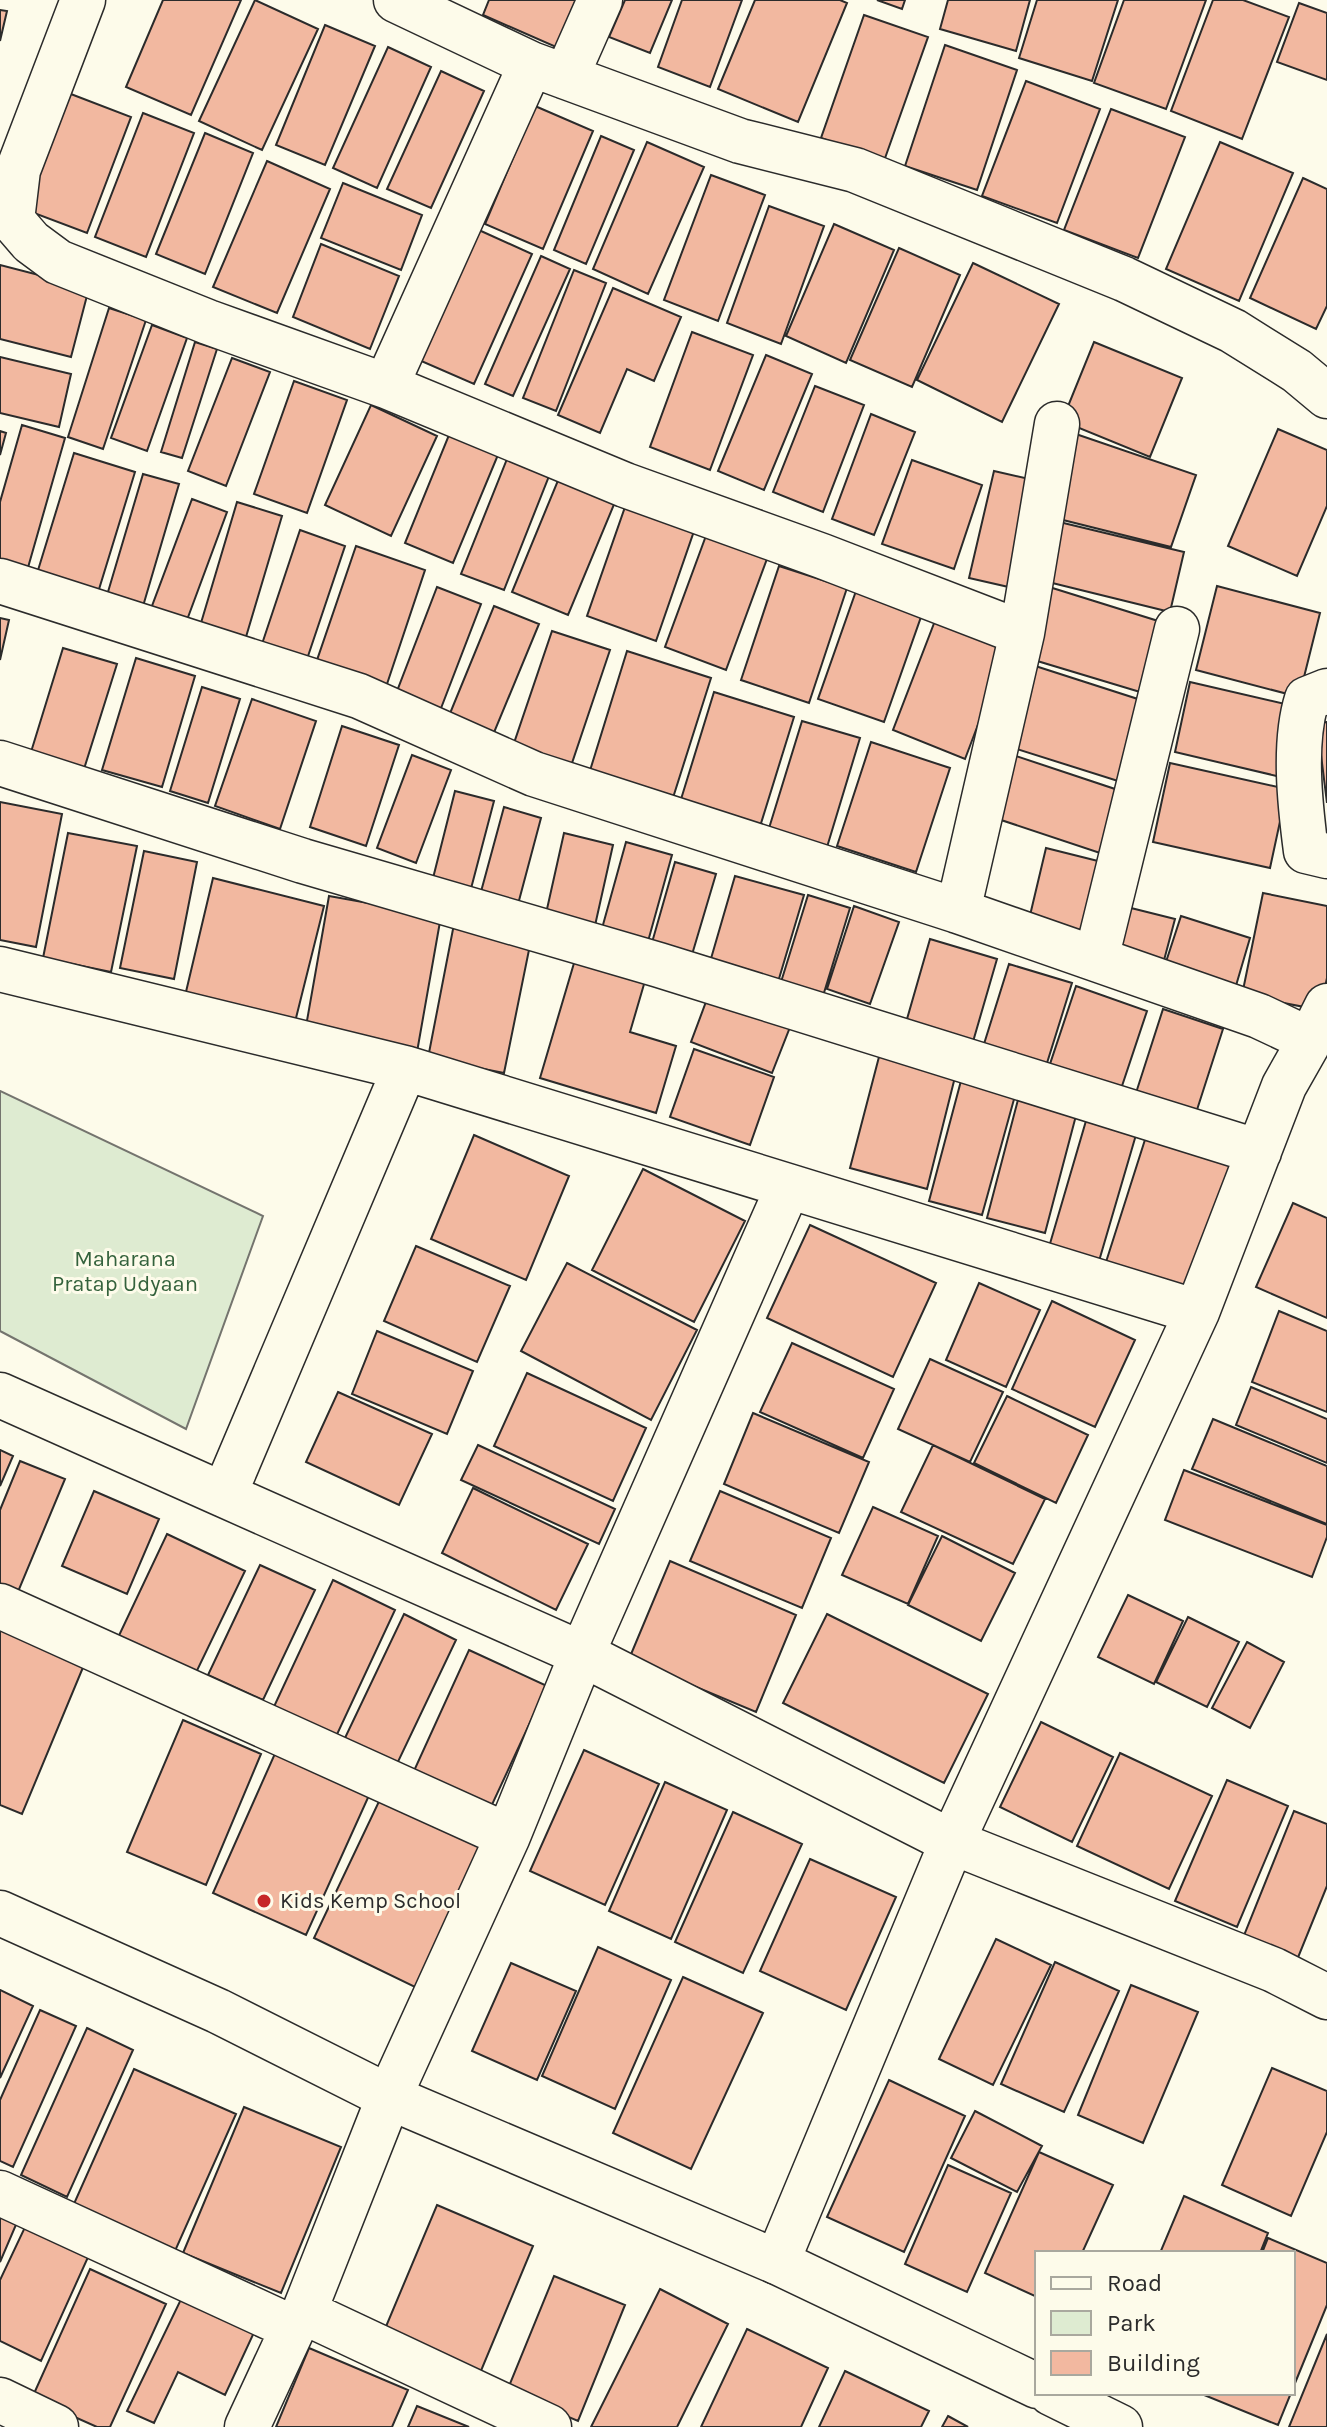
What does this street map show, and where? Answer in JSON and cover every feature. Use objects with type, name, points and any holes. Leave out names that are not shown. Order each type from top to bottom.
[{"type":"street","points":[[83,0],[18,170],[12,220],[31,242],[58,262],[208,322],[386,386],[625,485],[1022,633]]},
{"type":"street","points":[[396,0],[548,70],[740,141],[855,170],[1124,279],[1233,331],[1297,371],[1327,396]]},
{"type":"street","points":[[386,386],[548,70],[600,0]]},
{"type":"street","points":[[958,911],[1022,633],[1057,424]]},
{"type":"street","points":[[0,581],[359,696],[534,774],[958,911],[1259,1016],[1318,1023],[1284,1086],[1197,1312],[952,1842],[777,2262]]},
{"type":"street","points":[[1096,959],[1177,629]]},
{"type":"street","points":[[1327,691],[1307,699],[1301,719],[1300,749],[1301,814],[1306,851],[1327,856]]},
{"type":"street","points":[[0,763],[303,861],[659,965],[1259,1152]]},
{"type":"street","points":[[0,969],[405,1068],[1197,1312]]},
{"type":"street","points":[[224,1495],[405,1068]]},
{"type":"street","points":[[247,2427],[299,2320],[389,2097],[508,1836],[582,1654],[788,1187]]},
{"type":"street","points":[[0,1395],[582,1654],[952,1842],[1274,1970],[1327,1997]]},
{"type":"street","points":[[0,1606],[508,1836]]},
{"type":"street","points":[[0,1913],[218,2011],[389,2097],[777,2262],[1035,2385]]},
{"type":"street","points":[[0,2193],[549,2427]]},
{"type":"street","points":[[1055,2395],[1120,2427]]},
{"type":"street","points":[[0,2400],[56,2427]]},
{"type":"green space","name":"Maharana Pratap Udyaan","points":[[0,1091],[263,1216],[186,1429],[0,1331]]},
{"type":"building","points":[[163,0],[241,0],[191,115],[126,87]]},
{"type":"building","points":[[255,0],[318,29],[262,150],[199,121]]},
{"type":"building","points":[[489,0],[576,0],[556,47],[483,15]]},
{"type":"building","points":[[625,0],[672,0],[650,53],[609,37]]},
{"type":"building","points":[[682,0],[742,0],[710,87],[658,67]]},
{"type":"building","points":[[755,0],[840,0],[847,3],[798,122],[718,89]]},
{"type":"building","points":[[877,0],[905,0],[902,9]]},
{"type":"building","points":[[948,0],[1030,0],[1016,51],[940,29]]},
{"type":"building","points":[[1037,0],[1118,0],[1092,81],[1019,58]]},
{"type":"building","points":[[1124,0],[1206,0],[1166,109],[1094,83]]},
{"type":"building","points":[[1213,0],[1243,0],[1289,17],[1242,139],[1171,111]]},
{"type":"building","points":[[1299,3],[1327,13],[1327,80],[1277,62]]},
{"type":"building","points":[[0,10],[7,11],[0,41]]},
{"type":"building","points":[[864,15],[928,37],[884,161],[821,138]]},
{"type":"building","points":[[325,25],[375,46],[325,165],[276,145]]},
{"type":"building","points":[[945,45],[1017,70],[977,190],[905,166]]},
{"type":"building","points":[[388,47],[431,67],[377,188],[333,168]]},
{"type":"building","points":[[441,71],[484,91],[431,208],[387,189]]},
{"type":"building","points":[[1026,81],[1100,109],[1057,223],[982,196]]},
{"type":"building","points":[[63,91],[131,117],[87,233],[18,207]]},
{"type":"building","points":[[535,106],[593,131],[543,249],[485,224]]},
{"type":"building","points":[[1111,109],[1185,137],[1138,258],[1064,230]]},
{"type":"building","points":[[143,113],[194,133],[146,257],[95,237]]},
{"type":"building","points":[[205,133],[253,153],[205,274],[156,254]]},
{"type":"building","points":[[601,136],[634,150],[586,264],[554,250]]},
{"type":"building","points":[[647,142],[704,167],[648,294],[593,269]]},
{"type":"building","points":[[1220,142],[1293,173],[1239,301],[1166,269]]},
{"type":"building","points":[[267,161],[330,189],[277,313],[213,287]]},
{"type":"building","points":[[711,175],[765,195],[718,321],[664,300]]},
{"type":"building","points":[[1303,178],[1327,189],[1327,306],[1316,329],[1250,298]]},
{"type":"building","points":[[343,183],[422,215],[401,270],[321,238]]},
{"type":"building","points":[[769,206],[824,226],[781,344],[727,323]]},
{"type":"building","points":[[834,224],[894,250],[846,363],[786,336]]},
{"type":"building","points":[[470,226],[532,254],[474,384],[412,357]]},
{"type":"building","points":[[321,244],[399,276],[370,349],[293,317]]},
{"type":"building","points":[[899,248],[960,275],[912,387],[850,360]]},
{"type":"building","points":[[541,256],[570,269],[513,396],[485,384]]},
{"type":"building","points":[[973,263],[1059,304],[1002,422],[917,380]]},
{"type":"building","points":[[0,265],[89,288],[71,357],[0,339]]},
{"type":"building","points":[[574,270],[606,283],[556,411],[523,398]]},
{"type":"building","points":[[613,288],[681,317],[654,381],[627,369],[600,433],[558,415]]},
{"type":"building","points":[[109,308],[146,320],[103,449],[68,437]]},
{"type":"building","points":[[152,325],[187,338],[147,451],[111,438]]},
{"type":"building","points":[[692,332],[753,355],[710,470],[650,447]]},
{"type":"building","points":[[195,342],[217,349],[182,458],[161,452]]},
{"type":"building","points":[[1094,342],[1182,378],[1150,457],[1062,421]]},
{"type":"building","points":[[766,355],[812,374],[764,490],[718,471]]},
{"type":"building","points":[[0,357],[71,374],[59,427],[0,413]]},
{"type":"building","points":[[232,358],[270,372],[226,486],[188,471]]},
{"type":"building","points":[[294,381],[347,400],[307,513],[254,494]]},
{"type":"building","points":[[815,386],[864,405],[823,512],[773,492]]},
{"type":"building","points":[[371,405],[437,436],[391,536],[325,505]]},
{"type":"building","points":[[871,414],[915,432],[874,535],[832,519]]},
{"type":"building","points":[[22,425],[65,438],[27,571],[0,564],[0,502]]},
{"type":"building","points":[[1278,429],[1327,450],[1327,506],[1297,576],[1228,546]]},
{"type":"building","points":[[451,430],[500,450],[453,563],[405,543]]},
{"type":"building","points":[[0,431],[6,433],[0,455]]},
{"type":"building","points":[[1070,432],[1196,475],[1171,547],[1043,515]]},
{"type":"building","points":[[74,453],[135,472],[96,599],[35,580]]},
{"type":"building","points":[[509,454],[551,471],[504,590],[461,574]]},
{"type":"building","points":[[912,460],[982,485],[954,569],[882,544]]},
{"type":"building","points":[[994,471],[1038,481],[1013,588],[969,578]]},
{"type":"building","points":[[143,474],[179,484],[141,613],[105,602]]},
{"type":"building","points":[[559,478],[615,502],[568,615],[512,592]]},
{"type":"building","points":[[192,499],[227,512],[184,628],[149,614]]},
{"type":"building","points":[[237,502],[282,516],[243,647],[198,633]]},
{"type":"building","points":[[625,507],[694,531],[656,641],[587,616]]},
{"type":"building","points":[[1051,520],[1184,552],[1170,612],[1036,579]]},
{"type":"building","points":[[300,530],[345,546],[304,668],[259,653]]},
{"type":"building","points":[[707,533],[768,556],[726,670],[665,647]]},
{"type":"building","points":[[356,546],[425,570],[385,690],[315,666]]},
{"type":"building","points":[[779,566],[847,588],[809,703],[741,680]]},
{"type":"building","points":[[1046,586],[1171,625],[1150,695],[1024,657]]},
{"type":"building","points":[[1217,586],[1320,613],[1299,697],[1196,670]]},
{"type":"building","points":[[437,587],[481,604],[438,716],[394,699]]},
{"type":"building","points":[[856,591],[922,614],[884,722],[818,699]]},
{"type":"building","points":[[494,606],[539,624],[488,747],[444,728]]},
{"type":"building","points":[[938,613],[1010,640],[965,759],[893,730]]},
{"type":"building","points":[[0,618],[9,620],[0,660]]},
{"type":"building","points":[[552,631],[610,650],[569,772],[511,752]]},
{"type":"building","points":[[63,648],[117,664],[84,769],[31,752]]},
{"type":"building","points":[[627,651],[711,678],[671,804],[588,777]]},
{"type":"building","points":[[136,658],[195,676],[162,787],[102,770]]},
{"type":"building","points":[[1026,663],[1144,701],[1118,781],[1001,744]]},
{"type":"building","points":[[1190,682],[1298,707],[1281,777],[1175,752]]},
{"type":"building","points":[[202,687],[240,699],[208,803],[170,791]]},
{"type":"building","points":[[714,692],[794,717],[758,833],[678,809]]},
{"type":"building","points":[[252,699],[316,721],[280,829],[215,806]]},
{"type":"building","points":[[802,721],[860,738],[824,857],[766,838]]},
{"type":"building","points":[[1327,722],[1327,803],[1317,723]]},
{"type":"building","points":[[342,726],[399,745],[366,846],[310,827]]},
{"type":"building","points":[[871,742],[950,768],[916,872],[837,846]]},
{"type":"building","points":[[1004,752],[1124,792],[1103,854],[983,814]]},
{"type":"building","points":[[412,755],[451,770],[416,863],[377,848]]},
{"type":"building","points":[[1170,763],[1287,789],[1270,868],[1153,842]]},
{"type":"building","points":[[455,791],[494,801],[468,900],[430,890]]},
{"type":"building","points":[[0,802],[62,814],[36,947],[0,940]]},
{"type":"building","points":[[504,807],[541,818],[517,908],[479,899]]},
{"type":"building","points":[[68,833],[137,846],[111,972],[43,958]]},
{"type":"building","points":[[564,833],[613,845],[594,930],[545,918]]},
{"type":"building","points":[[626,842],[672,855],[647,945],[601,932]]},
{"type":"building","points":[[1046,848],[1106,863],[1087,943],[1027,928]]},
{"type":"building","points":[[144,851],[197,862],[174,979],[120,968]]},
{"type":"building","points":[[675,862],[716,874],[691,958],[651,946]]},
{"type":"building","points":[[735,876],[804,895],[778,982],[710,962]]},
{"type":"building","points":[[213,878],[324,906],[295,1022],[185,996]]},
{"type":"building","points":[[1263,893],[1327,906],[1327,978],[1320,1010],[1242,995]]},
{"type":"building","points":[[808,895],[850,908],[823,996],[781,982]]},
{"type":"building","points":[[329,896],[441,916],[417,1052],[305,1032]]},
{"type":"building","points":[[1119,905],[1175,919],[1163,964],[1108,949]]},
{"type":"building","points":[[854,906],[899,922],[870,1004],[827,989]]},
{"type":"building","points":[[1181,916],[1250,938],[1235,989],[1164,968]]},
{"type":"building","points":[[454,924],[531,940],[504,1073],[428,1058]]},
{"type":"building","points":[[930,939],[997,959],[970,1052],[903,1033]]},
{"type":"building","points":[[577,953],[647,974],[630,1032],[676,1046],[656,1113],[540,1078]]},
{"type":"building","points":[[1009,964],[1072,983],[1042,1079],[979,1060]]},
{"type":"building","points":[[1076,986],[1147,1011],[1117,1101],[1046,1076]]},
{"type":"building","points":[[710,991],[792,1022],[772,1073],[691,1042]]},
{"type":"building","points":[[1163,1009],[1223,1029],[1195,1116],[1135,1096]]},
{"type":"building","points":[[694,1049],[774,1077],[750,1145],[670,1117]]},
{"type":"building","points":[[880,1053],[956,1073],[927,1189],[850,1168]]},
{"type":"building","points":[[962,1077],[1016,1092],[982,1215],[929,1201]]},
{"type":"building","points":[[1020,1092],[1078,1108],[1045,1233],[987,1218]]},
{"type":"building","points":[[1088,1114],[1138,1128],[1099,1261],[1049,1247]]},
{"type":"building","points":[[1150,1124],[1237,1151],[1193,1289],[1106,1262]]},
{"type":"building","points":[[474,1135],[569,1176],[526,1280],[431,1239]]},
{"type":"building","points":[[643,1169],[745,1221],[694,1322],[592,1270]]},
{"type":"building","points":[[1293,1203],[1327,1218],[1327,1318],[1256,1287]]},
{"type":"building","points":[[810,1225],[936,1283],[893,1377],[767,1318]]},
{"type":"building","points":[[416,1246],[510,1286],[477,1362],[384,1321]]},
{"type":"building","points":[[567,1263],[697,1330],[651,1420],[521,1351]]},
{"type":"building","points":[[979,1283],[1040,1310],[1006,1387],[946,1360]]},
{"type":"building","points":[[1052,1301],[1135,1340],[1095,1427],[1012,1389]]},
{"type":"building","points":[[1279,1311],[1327,1331],[1327,1412],[1252,1382]]},
{"type":"building","points":[[377,1331],[473,1371],[447,1434],[352,1394]]},
{"type":"building","points":[[792,1343],[894,1389],[863,1458],[760,1412]]},
{"type":"building","points":[[930,1359],[1003,1392],[970,1462],[898,1429]]},
{"type":"building","points":[[527,1373],[646,1428],[613,1501],[494,1446]]},
{"type":"building","points":[[1251,1387],[1327,1419],[1327,1463],[1236,1425]]},
{"type":"building","points":[[338,1392],[432,1434],[399,1505],[306,1462]]},
{"type":"building","points":[[1007,1396],[1088,1435],[1056,1503],[974,1463]]},
{"type":"building","points":[[753,1413],[869,1462],[839,1533],[724,1484]]},
{"type":"building","points":[[1213,1419],[1327,1466],[1327,1524],[1192,1469]]},
{"type":"building","points":[[478,1445],[615,1509],[599,1544],[461,1480]]},
{"type":"building","points":[[933,1445],[1045,1499],[1013,1564],[901,1512]]},
{"type":"building","points":[[0,1450],[13,1456],[0,1486]]},
{"type":"building","points":[[20,1461],[65,1479],[15,1599],[0,1592],[0,1510]]},
{"type":"building","points":[[1184,1470],[1327,1525],[1327,1537],[1312,1577],[1165,1520]]},
{"type":"building","points":[[473,1488],[588,1544],[556,1610],[442,1553]]},
{"type":"building","points":[[94,1491],[159,1519],[127,1594],[62,1566]]},
{"type":"building","points":[[720,1491],[831,1538],[802,1608],[690,1561]]},
{"type":"building","points":[[873,1507],[938,1536],[908,1604],[842,1575]]},
{"type":"building","points":[[167,1534],[245,1571],[191,1683],[114,1646]]},
{"type":"building","points":[[942,1536],[1015,1573],[981,1641],[908,1605]]},
{"type":"building","points":[[670,1561],[796,1615],[756,1712],[629,1659]]},
{"type":"building","points":[[260,1565],[315,1590],[263,1700],[208,1675]]},
{"type":"building","points":[[333,1580],[395,1610],[333,1743],[271,1713]]},
{"type":"building","points":[[1128,1595],[1183,1621],[1154,1684],[1098,1657]]},
{"type":"building","points":[[404,1614],[456,1640],[396,1766],[344,1740]]},
{"type":"building","points":[[827,1614],[988,1694],[944,1783],[783,1703]]},
{"type":"building","points":[[1188,1617],[1239,1642],[1207,1707],[1156,1682]]},
{"type":"building","points":[[0,1629],[84,1665],[22,1814],[0,1805]]},
{"type":"building","points":[[1247,1642],[1284,1662],[1250,1728],[1212,1708]]},
{"type":"building","points":[[469,1650],[547,1686],[490,1809],[413,1773]]},
{"type":"building","points":[[183,1720],[261,1754],[206,1885],[127,1852]]},
{"type":"building","points":[[1041,1722],[1113,1757],[1072,1842],[1000,1807]]},
{"type":"building","points":[[277,1749],[371,1791],[306,1935],[213,1893]]},
{"type":"building","points":[[584,1750],[659,1784],[605,1905],[530,1871]]},
{"type":"building","points":[[1120,1753],[1212,1796],[1169,1889],[1077,1846]]},
{"type":"building","points":[[1227,1780],[1288,1806],[1237,1927],[1175,1901]]},
{"type":"building","points":[[665,1782],[727,1810],[671,1939],[609,1911]]},
{"type":"building","points":[[383,1793],[486,1842],[417,1988],[314,1938]]},
{"type":"building","points":[[1294,1811],[1327,1824],[1327,1886],[1297,1960],[1243,1938]]},
{"type":"building","points":[[733,1812],[802,1844],[743,1973],[675,1942]]},
{"type":"building","points":[[810,1859],[896,1897],[846,2010],[760,1971]]},
{"type":"building","points":[[996,1939],[1051,1965],[993,2085],[939,2059]]},
{"type":"building","points":[[598,1947],[671,1980],[615,2109],[542,2076]]},
{"type":"building","points":[[1055,1962],[1119,1991],[1064,2112],[1001,2084]]},
{"type":"building","points":[[511,1963],[576,1991],[537,2080],[472,2051]]},
{"type":"building","points":[[683,1977],[763,2013],[691,2169],[613,2133]]},
{"type":"building","points":[[1131,1985],[1198,2012],[1143,2143],[1078,2115]]},
{"type":"building","points":[[0,1990],[33,2006],[0,2078]]},
{"type":"building","points":[[40,2010],[76,2026],[13,2167],[0,2161],[0,2100]]},
{"type":"building","points":[[87,2028],[133,2050],[67,2197],[21,2175]]},
{"type":"building","points":[[1272,2068],[1327,2091],[1327,2132],[1291,2216],[1222,2185]]},
{"type":"building","points":[[134,2069],[236,2114],[175,2251],[73,2206]]},
{"type":"building","points":[[889,2080],[965,2116],[904,2252],[827,2217]]},
{"type":"building","points":[[244,2107],[341,2147],[281,2293],[183,2253]]},
{"type":"building","points":[[975,2111],[1042,2146],[1017,2192],[951,2158]]},
{"type":"building","points":[[1039,2152],[1113,2185],[1083,2251],[1035,2251],[1035,2296],[985,2273]]},
{"type":"building","points":[[948,2165],[1011,2193],[967,2292],[905,2264]]},
{"type":"building","points":[[1184,2196],[1268,2233],[1261,2251],[1161,2251]]},
{"type":"building","points":[[0,2204],[21,2213],[0,2262]]},
{"type":"building","points":[[437,2205],[533,2246],[478,2378],[382,2336]]},
{"type":"building","points":[[26,2225],[89,2255],[41,2361],[0,2341],[0,2280]]},
{"type":"building","points":[[1268,2238],[1327,2263],[1327,2305],[1295,2383],[1295,2251],[1263,2251]]},
{"type":"building","points":[[90,2269],[166,2304],[110,2427],[97,2427],[32,2398]]},
{"type":"building","points":[[554,2276],[625,2305],[578,2421],[507,2391]]},
{"type":"building","points":[[660,2289],[728,2324],[677,2427],[591,2427]]},
{"type":"building","points":[[185,2291],[257,2326],[225,2395],[178,2372],[154,2423],[127,2411]]},
{"type":"building","points":[[747,2329],[828,2368],[801,2427],[701,2427]]},
{"type":"building","points":[[1327,2334],[1327,2427],[1289,2427]]},
{"type":"building","points":[[309,2348],[408,2390],[392,2427],[276,2427]]},
{"type":"building","points":[[845,2371],[929,2411],[921,2427],[819,2427]]},
{"type":"building","points":[[1204,2395],[1290,2395],[1278,2425]]},
{"type":"building","points":[[417,2406],[469,2427],[408,2427]]},
{"type":"building","points":[[948,2416],[968,2427],[942,2427]]},
{"type":"place","name":"Kids Kemp School","points":[[264,1901]]}]
